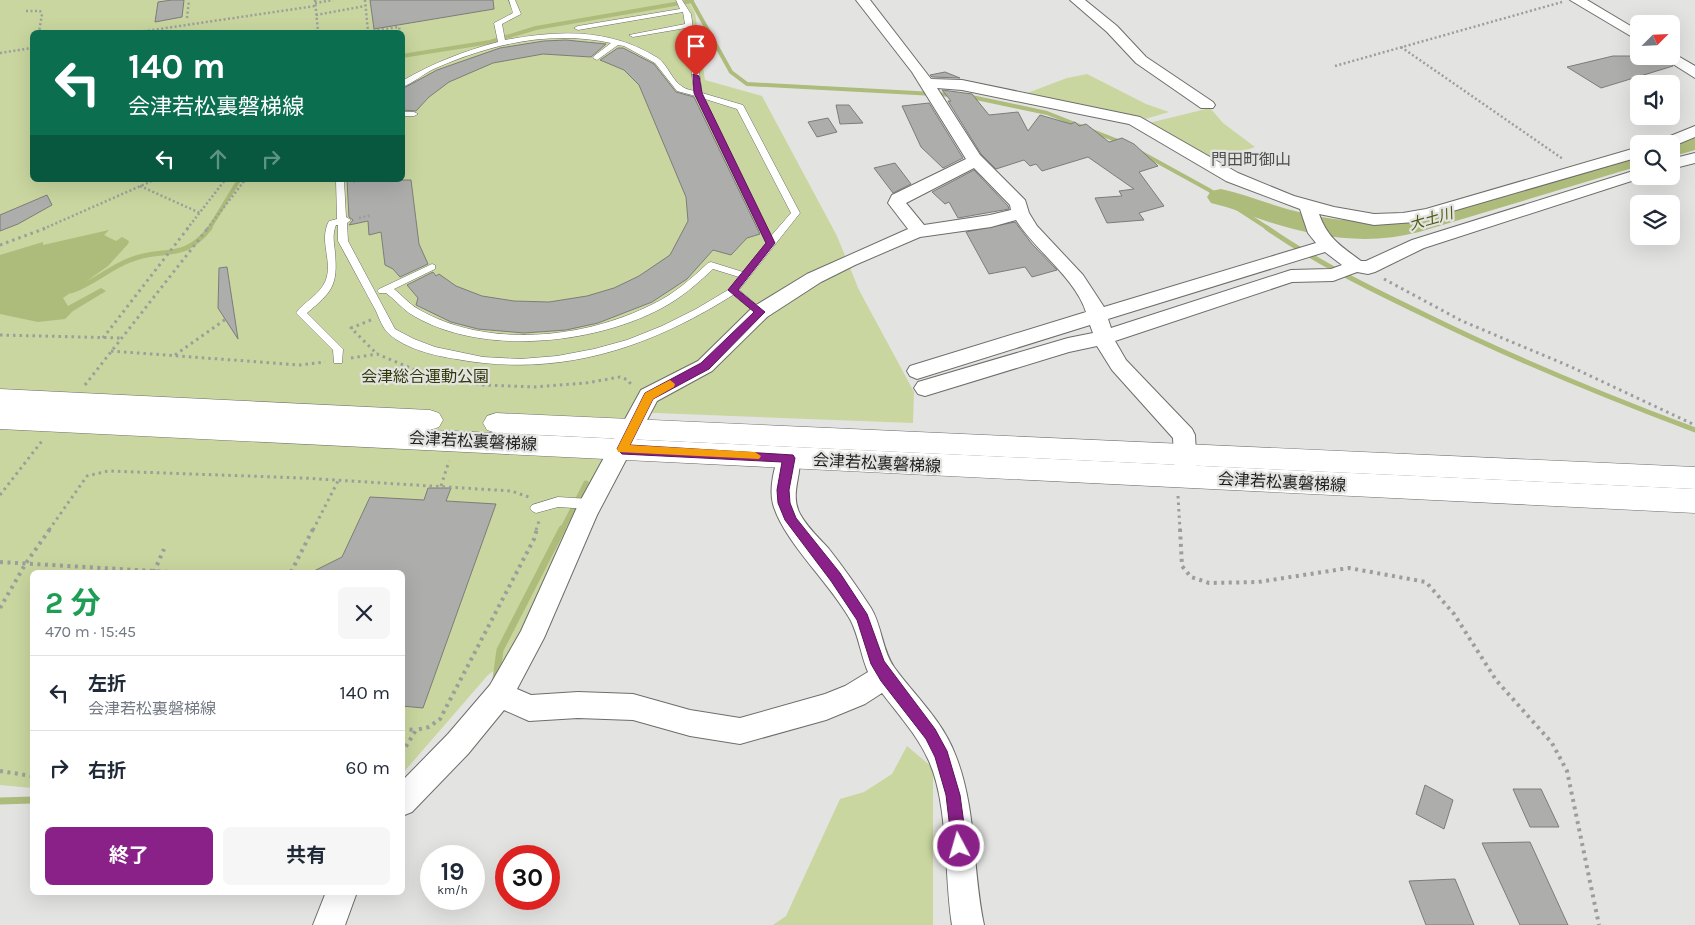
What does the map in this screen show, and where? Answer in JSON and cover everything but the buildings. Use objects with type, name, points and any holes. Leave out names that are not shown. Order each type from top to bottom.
[{"type":"main road","name":"会津若松裏磐梯線","points":[[0,398],[628,439],[1183,469],[1695,501]]},
{"type":"main road","name":"会津若松裏磐梯線","points":[[0,419],[628,439],[789,458],[1183,469],[1695,478]]},
{"type":"street","points":[[863,0],[926,83],[976,160],[1019,204],[1020,213],[1031,230],[1076,279],[1097,315],[1103,338],[1119,365],[1184,435],[1183,469]]},
{"type":"street","points":[[1077,0],[1112,29],[1141,60],[1207,105]]},
{"type":"street","points":[[1577,0],[1630,32]]},
{"type":"street","points":[[1680,63],[1695,73]]},
{"type":"street","points":[[926,83],[962,85],[1134,120],[1150,127],[1200,160],[1233,178],[1307,204],[1351,217],[1370,220],[1392,220],[1428,213],[1630,155]]},
{"type":"street","points":[[1680,137],[1695,131]]},
{"type":"street","points":[[1680,162],[1695,158]]},
{"type":"street","points":[[919,231],[897,203],[898,199],[976,160]]},
{"type":"street","points":[[1328,245],[1157,299],[1097,315],[921,380],[1068,344],[1103,338],[1291,276],[1334,275],[1362,267],[1418,244],[1630,178]]},
{"type":"street","points":[[1307,204],[1317,233],[1328,245],[1362,267]]},
{"type":"street","points":[[405,799],[458,744],[500,694],[531,638],[590,504],[628,439],[636,419],[649,396],[705,366],[760,312],[814,278],[901,236],[919,231],[991,221],[1020,213]]},
{"type":"street","points":[[789,458],[783,490],[784,503],[791,520],[836,577],[863,618],[878,664],[885,676],[930,734],[942,756],[953,795],[961,863],[962,893],[968,925]]},
{"type":"street","points":[[500,694],[529,708],[578,705],[633,707],[690,723],[740,731],[826,707],[855,694],[885,676]]},
{"type":"street","points":[[328,925],[341,895]]},
{"type":"lane","points":[[502,42],[498,24],[517,14],[512,0]]},
{"type":"lane","points":[[679,0],[685,10],[689,25],[698,93],[770,243]]},
{"type":"lane","points":[[578,28],[685,10]]},
{"type":"lane","points":[[633,35],[689,25]]},
{"type":"lane","points":[[343,183],[345,220],[343,241],[391,331],[404,340],[421,347],[460,357],[508,364],[564,359],[617,348],[663,331],[732,290],[796,212],[740,107],[680,89],[668,69],[651,56],[617,42],[566,36],[502,42],[446,60],[405,83]]},
{"type":"lane","points":[[597,58],[617,42]]},
{"type":"lane","points":[[405,114],[414,114]]},
{"type":"lane","points":[[338,360],[338,349],[301,313],[320,296],[330,281],[332,272],[328,233],[332,223],[345,220]]},
{"type":"lane","points":[[387,288],[397,300],[416,312],[434,322],[462,331],[504,336],[550,336],[604,326],[637,316],[686,289],[711,265],[745,276]]},
{"type":"lane","points":[[371,296],[432,267]]},
{"type":"lane","points":[[732,290],[760,312]]},
{"type":"lane","points":[[536,508],[569,501],[590,504]]},
{"type":"path","points":[[187,18],[189,0]]},
{"type":"path","points":[[156,30],[333,0]]},
{"type":"path","points":[[365,0],[368,30]]},
{"type":"path","points":[[1335,66],[1567,0]]},
{"type":"path","points":[[315,3],[318,30]]},
{"type":"path","points":[[316,15],[365,6]]},
{"type":"path","points":[[26,11],[40,11],[42,14],[39,30]]},
{"type":"path","points":[[380,30],[399,27],[400,30]]},
{"type":"path","points":[[1401,47],[1578,169]]},
{"type":"path","points":[[0,54],[30,49]]},
{"type":"path","points":[[0,245],[52,226],[149,182]]},
{"type":"path","points":[[103,338],[224,182]]},
{"type":"path","points":[[82,389],[243,182]]},
{"type":"path","points":[[140,186],[200,213]]},
{"type":"path","points":[[1362,267],[1462,321],[1577,370],[1695,425]]},
{"type":"path","points":[[382,316],[350,328],[377,354],[432,377],[484,385],[534,387],[586,383],[620,376],[628,380],[632,386]]},
{"type":"path","points":[[174,355],[226,320]]},
{"type":"path","points":[[0,335],[122,338]]},
{"type":"path","points":[[111,351],[300,365],[377,354]]},
{"type":"path","points":[[0,495],[47,434]]},
{"type":"path","points":[[441,486],[451,455]]},
{"type":"path","points":[[1183,469],[1182,566],[1184,572],[1193,580],[1209,583],[1244,583],[1350,568],[1416,579],[1426,582],[1438,594],[1498,682],[1546,732],[1562,758],[1567,770],[1599,925]]},
{"type":"path","points":[[0,608],[26,563],[87,476],[108,471],[303,478],[441,486],[511,491],[533,498],[540,518],[534,539],[440,719],[429,727],[416,730],[405,729]]},
{"type":"path","points":[[292,570],[338,481]]},
{"type":"path","points":[[155,570],[164,549]]},
{"type":"path","points":[[0,562],[99,570]]},
{"type":"path","points":[[405,748],[416,730]]},
{"type":"path","points":[[0,771],[30,776]]},
{"type":"green space","name":"会津総合運動公園","points":[[0,0],[688,0],[695,13],[705,80],[762,96],[837,236],[859,290],[914,392],[913,423],[630,412],[509,660],[488,675],[405,771],[405,570],[30,570],[30,788],[0,785]]},
{"type":"green space","points":[[1087,74],[1146,104],[1169,112],[1142,120],[1022,95],[1067,78]]},
{"type":"green space","points":[[1210,108],[1223,123],[1255,147],[1211,162],[1149,123]]},
{"type":"green space","points":[[907,746],[933,768],[933,925],[773,925],[786,916],[840,799],[864,792],[892,774]]},
{"type":"shaded area","points":[[109,230],[104,235],[116,241],[122,237],[129,241],[128,244],[108,266],[63,298],[68,306],[101,288],[106,291],[73,311],[65,319],[38,322],[0,314],[0,255],[43,242],[43,245]]},
{"type":"waterway","points":[[405,56],[490,42],[536,28],[692,1]]},
{"type":"waterway","points":[[692,1],[731,72],[747,84],[953,95]]},
{"type":"waterway","points":[[967,96],[1047,113],[1123,143]]},
{"type":"waterway","name":"大土川","points":[[1680,146],[1695,142]]},
{"type":"waterway","points":[[1140,152],[1209,190],[1269,229]]},
{"type":"waterway","name":"大土川","points":[[1221,197],[1273,214],[1324,227],[1357,230],[1391,229],[1409,226],[1630,161]]},
{"type":"waterway","points":[[209,229],[238,182]]},
{"type":"waterway","points":[[71,291],[130,260],[142,256],[181,250],[190,246],[210,228]]},
{"type":"waterway","points":[[1267,228],[1343,274],[1456,330],[1558,375],[1695,430]]},
{"type":"waterway","points":[[562,530],[586,483]]},
{"type":"waterway","points":[[496,679],[500,650],[562,529]]},
{"type":"waterway","points":[[0,801],[30,800]]},
{"type":"slow traffic","points":[[670,384],[649,396],[622,449],[755,456]]},
{"type":"district","name":"門田町御山","points":[[1251,159]]},
{"type":"route","points":[[696,76],[698,93],[770,243],[732,290],[760,312],[705,366],[649,396],[622,449],[789,458],[783,490],[784,503],[791,520],[836,577],[863,618],[878,664],[885,676],[930,734],[942,756],[953,795],[959,846]]}]
